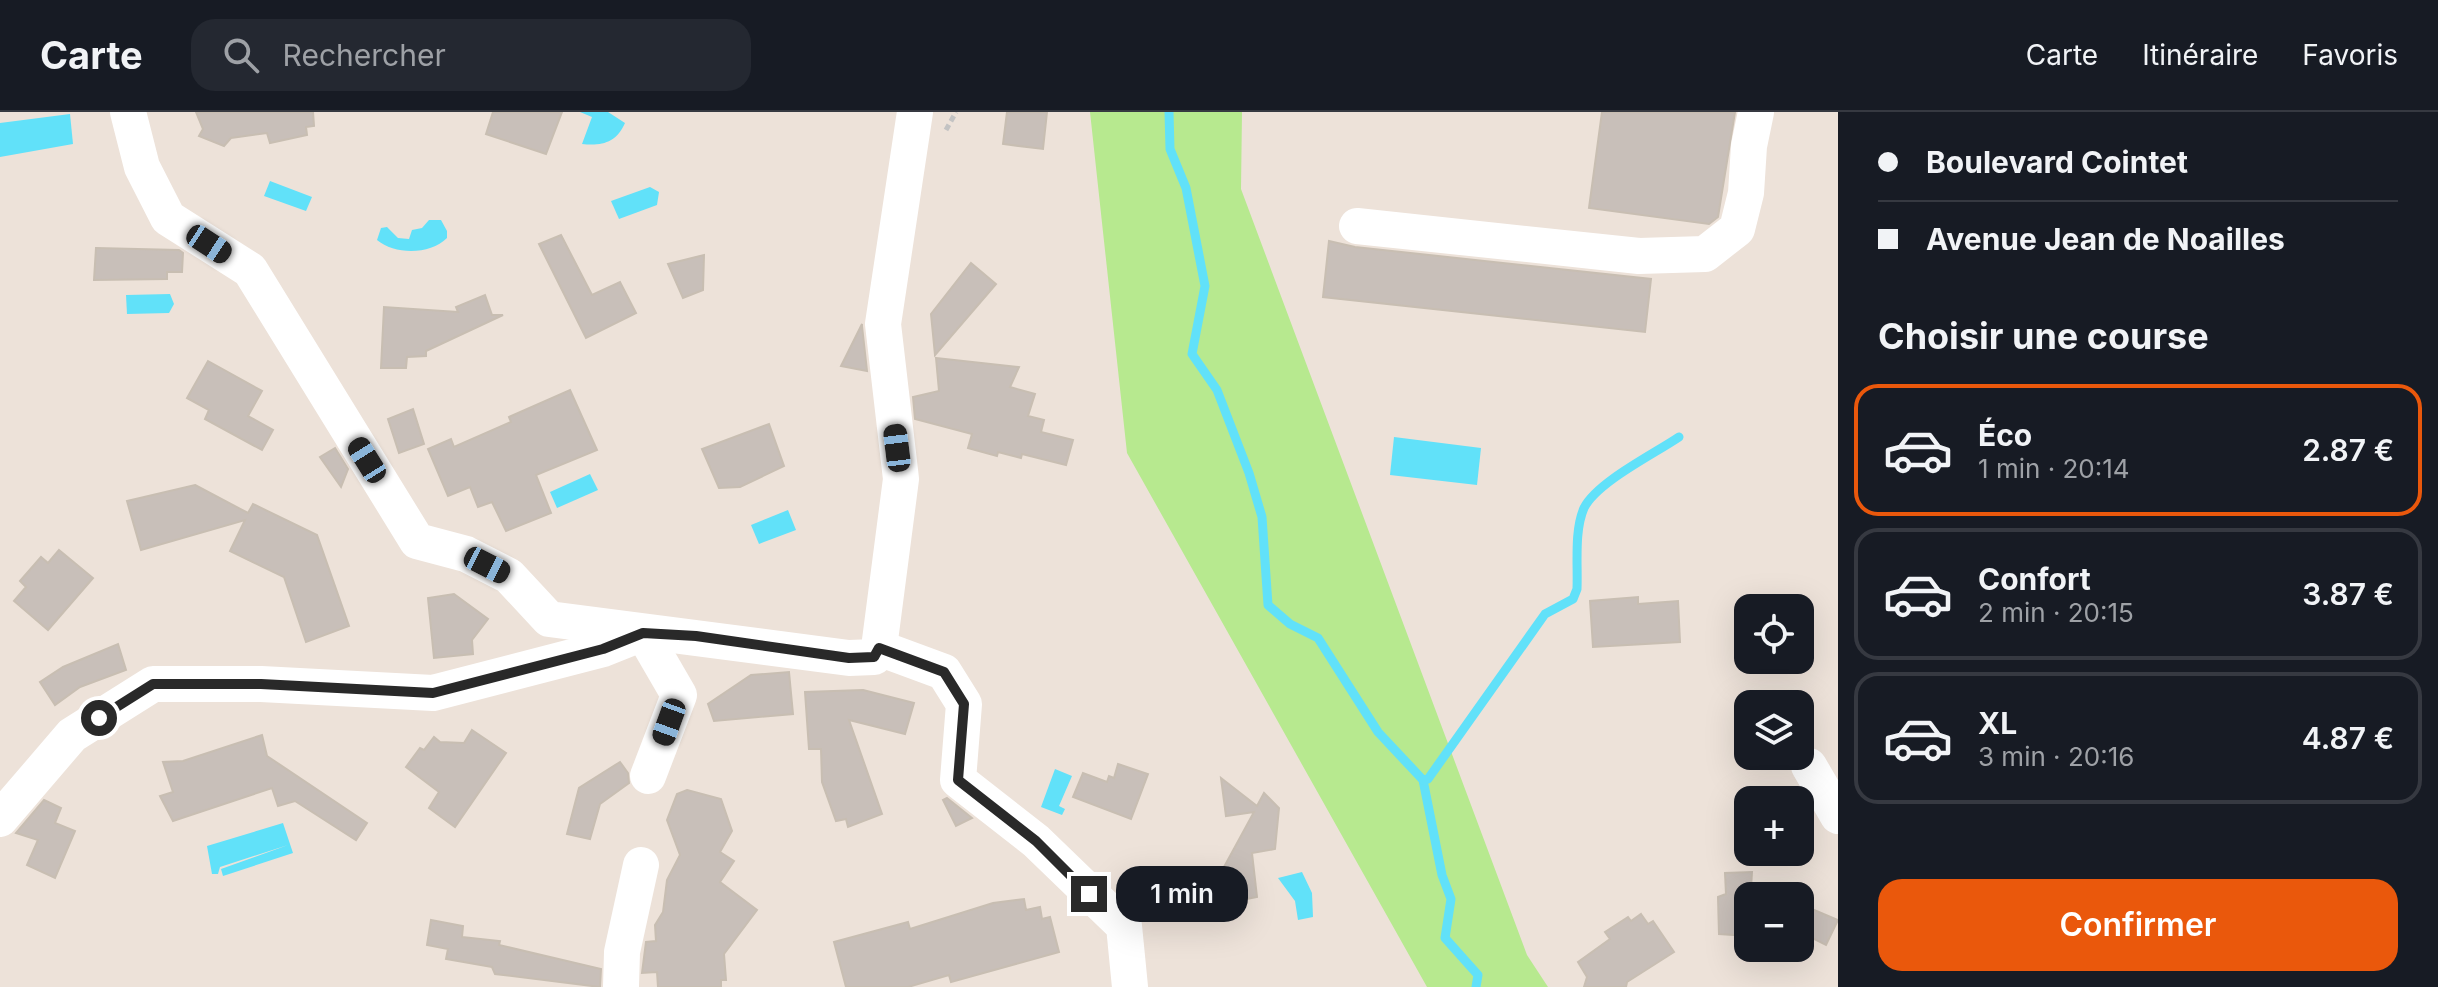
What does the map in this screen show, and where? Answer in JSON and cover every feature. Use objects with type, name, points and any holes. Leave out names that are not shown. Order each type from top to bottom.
[{"type":"street","points":[[128,112],[142,167],[168,218],[250,270],[417,541],[466,554],[509,576],[549,619],[849,658],[874,657],[879,648],[901,479],[883,324],[915,112]]},
{"type":"street","points":[[1357,226],[1639,256],[1705,254],[1737,229],[1746,193],[1749,146],[1756,112]]},
{"type":"street","points":[[643,633],[679,695],[648,776]]},
{"type":"street","points":[[0,819],[72,735],[153,684],[261,684],[433,693],[603,649],[643,633]]},
{"type":"street","points":[[879,648],[944,672],[964,704],[958,780],[1036,841],[1124,926],[1130,987]]},
{"type":"street","points":[[1811,770],[1838,816]]},
{"type":"street","points":[[621,987],[622,952],[641,865]]},
{"type":"green space","points":[[1090,112],[1242,112],[1241,189],[1527,955],[1548,987],[1427,987],[1127,453]]},
{"type":"water","points":[[580,112],[608,112],[625,123],[608,142],[582,144],[592,117]]},
{"type":"water","points":[[70,114],[73,144],[0,157],[0,123]]},
{"type":"water","points":[[270,181],[312,197],[306,211],[264,196]]},
{"type":"water","points":[[650,187],[659,192],[657,205],[619,219],[611,201]]},
{"type":"water","points":[[429,220],[441,220],[447,231],[447,238],[431,248],[403,250],[377,240],[381,228],[387,227],[398,238],[409,239],[412,230],[422,228]]},
{"type":"water","points":[[170,294],[174,304],[169,313],[127,314],[126,295]]},
{"type":"water","points":[[1394,437],[1481,448],[1477,485],[1390,475]]},
{"type":"water","points":[[590,474],[598,490],[557,508],[550,492]]},
{"type":"water","points":[[788,510],[796,530],[759,544],[751,525]]},
{"type":"water","points":[[1055,769],[1072,776],[1059,806],[1065,809],[1062,815],[1041,807]]},
{"type":"water","points":[[283,823],[293,853],[223,876],[221,869],[288,845],[220,867],[218,874],[212,874],[207,846]]},
{"type":"water","points":[[1302,872],[1312,893],[1313,917],[1298,920],[1295,901],[1278,878]]},
{"type":"building","points":[[196,112],[313,112],[314,126],[306,127],[307,135],[270,143],[267,133],[231,138],[224,146],[199,136],[203,129]]},
{"type":"building","points":[[493,112],[562,112],[546,154],[486,134]]},
{"type":"building","points":[[1007,112],[1047,112],[1043,149],[1003,144]]},
{"type":"building","points":[[1602,112],[1735,112],[1718,217],[1709,224],[1589,208]]},
{"type":"building","points":[[561,235],[592,295],[620,282],[636,313],[586,338],[539,244]]},
{"type":"building","points":[[1329,241],[1355,247],[1651,279],[1645,332],[1323,297]]},
{"type":"building","points":[[96,248],[179,250],[183,253],[182,272],[167,272],[167,279],[94,280]]},
{"type":"building","points":[[704,255],[703,290],[683,298],[668,264]]},
{"type":"building","points":[[971,263],[996,284],[935,355],[931,314]]},
{"type":"building","points":[[485,295],[492,315],[503,315],[426,351],[426,356],[407,357],[406,368],[381,368],[384,307],[458,312],[456,307]]},
{"type":"building","points":[[862,326],[867,371],[841,366]]},
{"type":"building","points":[[936,358],[1019,367],[1010,387],[1035,394],[1028,416],[1044,420],[1041,432],[1073,440],[1066,465],[1022,454],[1021,458],[998,452],[997,456],[968,448],[972,434],[915,419],[913,397],[939,391]]},
{"type":"building","points":[[208,361],[262,391],[248,416],[273,430],[262,450],[205,419],[209,410],[187,398]]},
{"type":"building","points":[[570,390],[597,450],[536,475],[551,513],[506,531],[492,502],[478,507],[470,487],[448,496],[428,449],[451,439],[454,447],[511,422],[509,417]]},
{"type":"building","points":[[413,409],[424,444],[399,453],[388,419]]},
{"type":"building","points":[[769,424],[784,466],[740,487],[719,488],[702,449]]},
{"type":"building","points":[[335,448],[348,469],[341,487],[320,457]]},
{"type":"building","points":[[195,485],[248,513],[253,504],[317,535],[349,626],[306,642],[284,577],[230,551],[245,520],[141,550],[127,501]]},
{"type":"building","points":[[59,550],[93,578],[48,630],[14,601],[26,587],[20,581],[41,557],[48,563]]},
{"type":"building","points":[[454,594],[488,619],[472,640],[473,654],[434,658],[428,598]]},
{"type":"building","points":[[1638,597],[1638,604],[1678,601],[1680,642],[1593,647],[1590,601]]},
{"type":"building","points":[[118,644],[126,670],[80,687],[55,705],[40,682],[63,667]]},
{"type":"building","points":[[789,672],[793,714],[714,721],[708,704],[751,675]]},
{"type":"building","points":[[863,690],[914,703],[905,734],[849,720],[882,814],[848,827],[846,819],[836,821],[822,782],[821,749],[809,749],[805,692]]},
{"type":"building","points":[[472,730],[506,753],[455,827],[429,808],[439,792],[406,767],[420,748],[424,750],[434,737],[440,742],[464,743]]},
{"type":"building","points":[[262,735],[267,756],[367,823],[356,840],[295,801],[278,806],[272,788],[173,821],[160,796],[173,792],[163,762],[183,761]]},
{"type":"building","points":[[620,762],[628,773],[629,783],[600,804],[590,839],[567,834],[579,788]]},
{"type":"building","points":[[1118,764],[1148,774],[1131,819],[1073,797],[1083,773],[1107,782],[1109,776],[1114,778]]},
{"type":"building","points":[[1221,778],[1257,806],[1264,793],[1279,808],[1275,849],[1252,853],[1257,897],[1191,910],[1184,875],[1224,867],[1254,812],[1226,816]]},
{"type":"building","points":[[687,790],[721,799],[732,831],[720,852],[734,861],[720,882],[757,910],[724,954],[726,980],[721,980],[721,987],[658,987],[657,972],[642,973],[646,942],[656,941],[655,925],[663,912],[667,880],[680,855],[667,820],[677,794]]},
{"type":"building","points":[[947,798],[972,818],[956,826],[943,800]]},
{"type":"building","points":[[44,800],[61,808],[55,823],[75,831],[55,878],[27,865],[38,840],[16,833]]},
{"type":"building","points":[[1752,872],[1751,882],[1734,882],[1734,935],[1719,934],[1718,897],[1726,894],[1725,873]]},
{"type":"building","points":[[1024,899],[1026,910],[1040,907],[1042,919],[1050,917],[1059,952],[951,982],[949,975],[908,987],[846,987],[834,942],[908,922],[910,929],[993,903]]},
{"type":"building","points":[[1814,910],[1838,920],[1826,945],[1814,939]]},
{"type":"building","points":[[1641,914],[1648,924],[1653,921],[1674,952],[1627,982],[1626,987],[1584,987],[1587,977],[1578,962],[1610,939],[1605,932],[1628,917],[1631,921]]},
{"type":"building","points":[[431,920],[463,926],[462,937],[500,941],[499,945],[601,969],[600,987],[495,974],[492,967],[446,959],[448,949],[427,945]]},
{"type":"waterway","points":[[1169,112],[1170,149],[1186,188],[1205,286],[1192,354],[1217,390],[1249,473],[1262,517],[1268,605],[1290,624],[1318,638],[1378,732],[1423,780],[1442,875],[1451,899],[1445,938],[1478,975],[1476,987]]},
{"type":"waterway","points":[[1423,780],[1428,779],[1545,614],[1573,599],[1577,589],[1579,527],[1584,508],[1591,498],[1627,469],[1679,437]]},
{"type":"route","points":[[99,718],[153,684],[261,684],[433,693],[603,649],[643,633],[696,636],[849,658],[874,657],[879,648],[944,672],[964,704],[958,780],[1036,841],[1089,894]]}]
